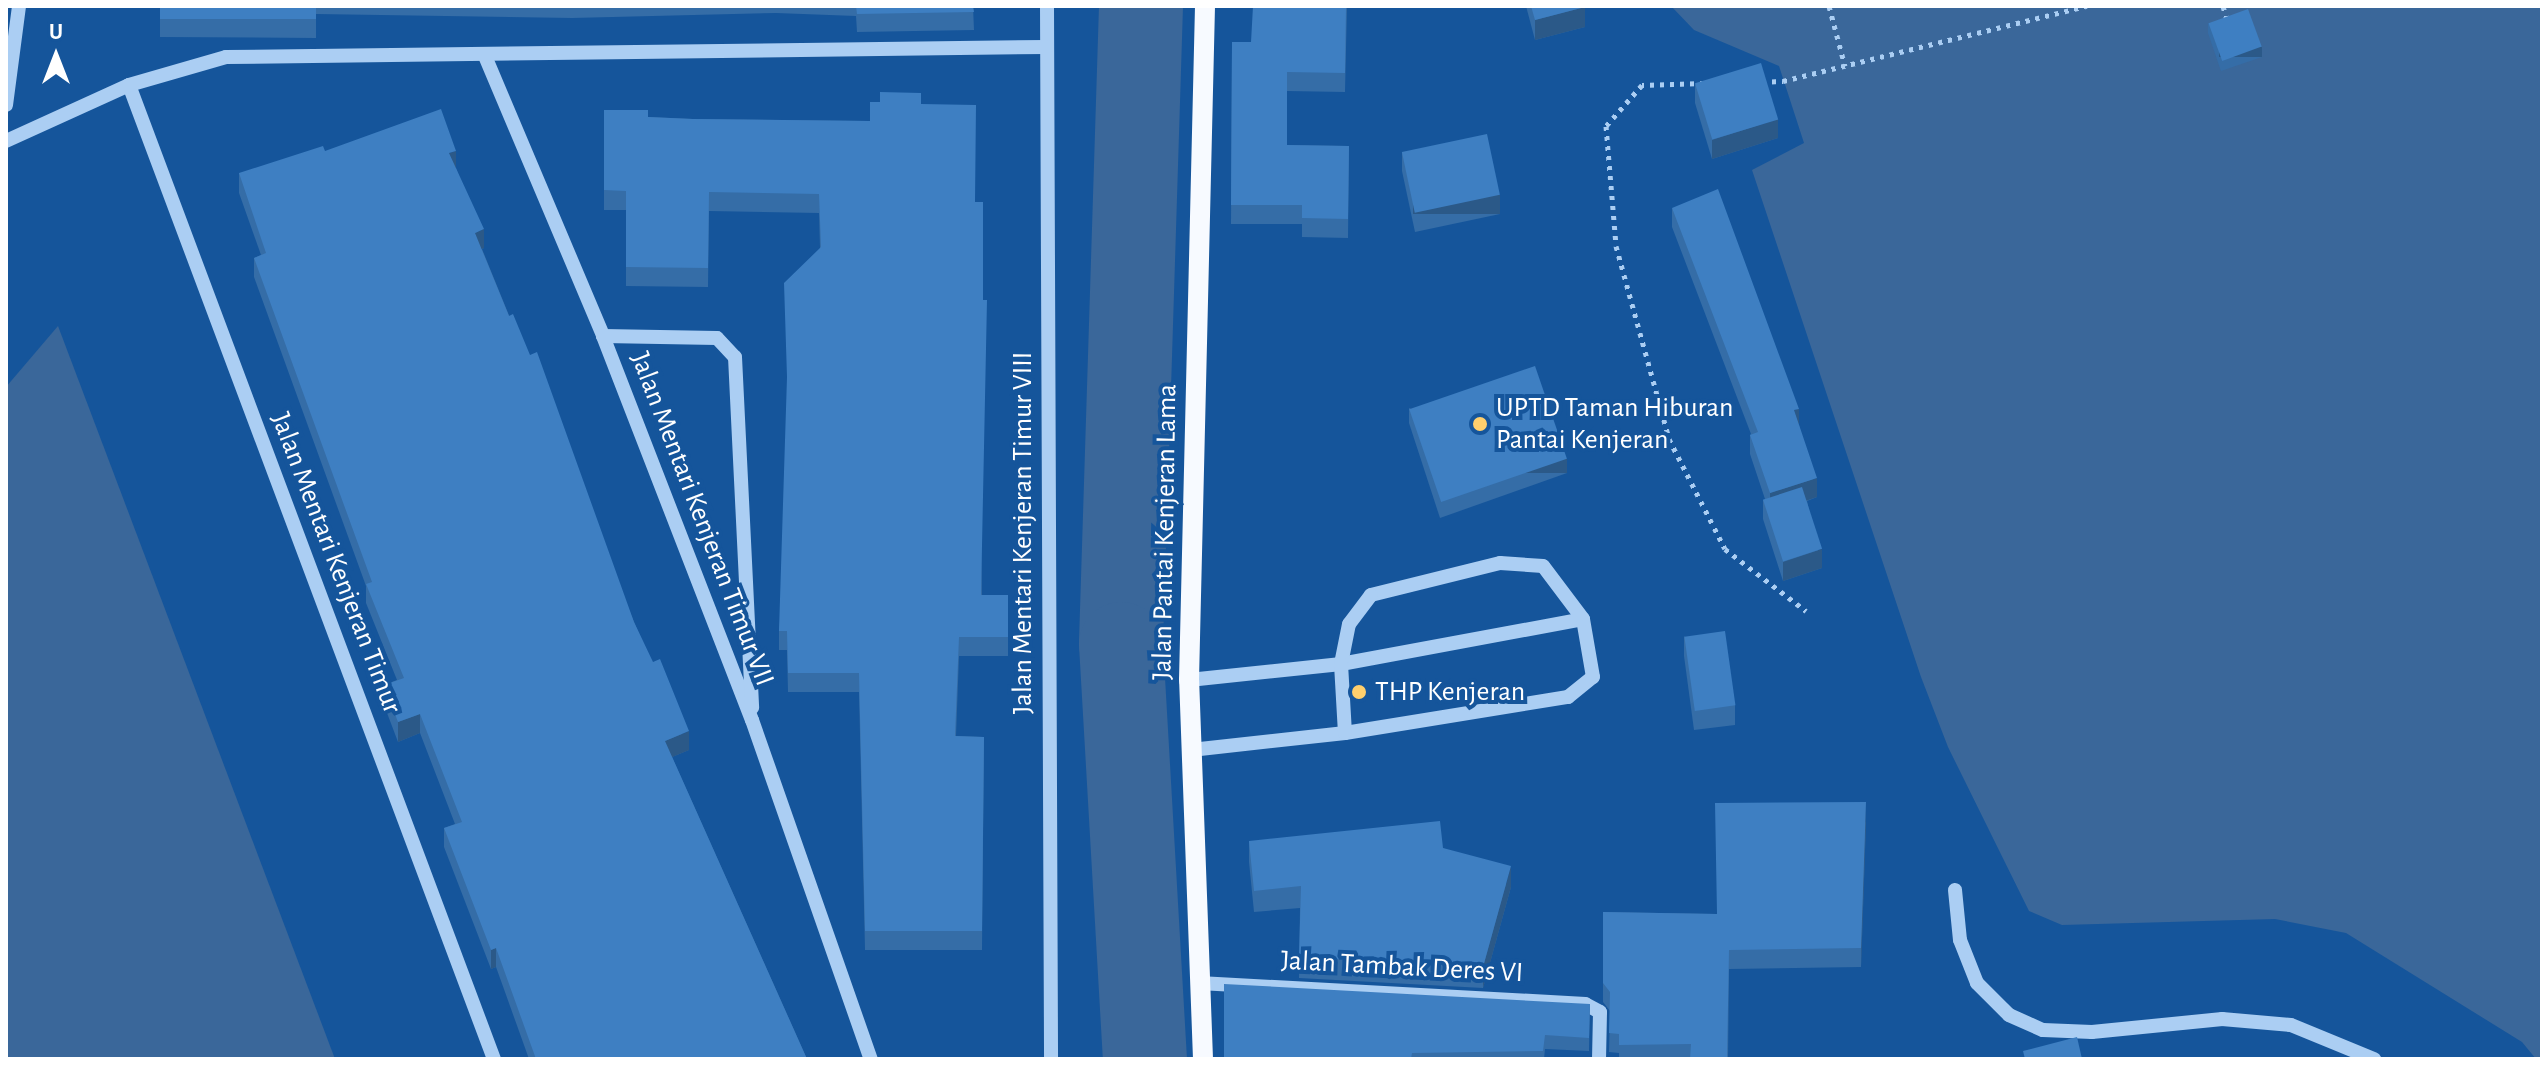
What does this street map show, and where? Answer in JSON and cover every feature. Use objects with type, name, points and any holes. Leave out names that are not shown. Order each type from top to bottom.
[{"type":"main road","name":"Jalan Pantai Kenjeran Lama","points":[[1203,1059],[1189,680],[1205,6]]},
{"type":"street","points":[[6,105],[19,6]]},
{"type":"street","name":"Jalan Mentari Kenjeran Timur VIII","points":[[1047,6],[1051,1059]]},
{"type":"street","points":[[6,141],[129,85],[226,57],[1047,47]]},
{"type":"street","name":"Jalan Mentari Kenjeran Timur VII","points":[[485,56],[603,336],[752,720],[871,1059]]},
{"type":"street","name":"Jalan Mentari Kenjeran Timur","points":[[129,85],[494,1059]]},
{"type":"street","name":"Jalan Mentari Kenjeran Timur VII","points":[[603,336],[717,338],[735,357],[752,720]]},
{"type":"street","points":[[1191,750],[1345,733],[1568,697],[1593,677],[1583,619],[1543,566],[1500,563],[1371,595],[1349,624],[1341,664],[1345,733]]},
{"type":"street","points":[[1189,680],[1341,664],[1583,619]]},
{"type":"street","points":[[1955,890],[1960,940],[1977,983],[2009,1015],[2043,1030],[2092,1032],[2222,1019],[2291,1025],[2374,1059]]},
{"type":"street","name":"Jalan Tambak Deres VI","points":[[1199,983],[1585,1004],[1600,1012],[1599,1059]]},
{"type":"path","points":[[1829,6],[1845,66]]},
{"type":"path","points":[[1752,82],[1783,81],[2087,6]]},
{"type":"path","points":[[2223,6],[2228,25]]},
{"type":"path","points":[[1721,83],[1642,85],[1606,126],[1616,246],[1669,439],[1725,549],[1806,611]]},
{"type":"water","points":[[1671,6],[2542,6],[2542,1059],[2536,1059],[2522,1042],[2346,933],[2275,919],[2062,925],[2029,911],[1948,747],[1921,677],[1752,170],[1804,143],[1779,66],[1694,30]]},
{"type":"water","points":[[58,326],[335,1059],[6,1059],[6,387]]},
{"type":"building","points":[[160,6],[316,6],[316,19],[160,19]]},
{"type":"building","points":[[856,6],[973,6],[974,12],[857,14]]},
{"type":"building","points":[[1253,6],[1346,6],[1345,73],[1287,72],[1287,145],[1349,146],[1348,219],[1302,218],[1302,205],[1231,205],[1232,42],[1251,42]]},
{"type":"building","points":[[1531,6],[1585,6],[1585,7],[1535,20]]},
{"type":"building","points":[[2248,9],[2262,47],[2222,61],[2209,23]]},
{"type":"building","points":[[1761,63],[1778,119],[1712,140],[1695,83]]},
{"type":"building","points":[[880,92],[921,93],[921,104],[976,105],[975,202],[983,202],[983,300],[987,300],[981,595],[1008,595],[1008,637],[959,637],[955,736],[984,737],[982,931],[865,931],[859,673],[788,673],[787,631],[779,631],[787,377],[784,283],[821,247],[819,194],[709,192],[708,268],[626,267],[626,191],[604,190],[604,110],[648,110],[648,117],[693,119],[870,121],[870,102],[880,102]]},
{"type":"building","points":[[441,109],[456,151],[449,153],[484,229],[475,233],[509,316],[513,314],[530,355],[537,352],[634,622],[653,662],[660,659],[689,731],[665,741],[807,1059],[536,1059],[496,948],[491,950],[444,828],[462,822],[420,714],[398,722],[384,685],[404,678],[366,584],[372,582],[254,258],[266,253],[239,173],[323,146],[325,151]]},
{"type":"building","points":[[1487,134],[1500,195],[1415,213],[1402,152]]},
{"type":"building","points":[[1718,189],[1799,409],[1794,410],[1817,478],[1770,493],[1750,435],[1758,432],[1672,208]]},
{"type":"building","points":[[1535,366],[1567,459],[1441,502],[1409,409]]},
{"type":"building","points":[[1802,487],[1822,549],[1783,561],[1763,500]]},
{"type":"building","points":[[1725,631],[1735,705],[1695,711],[1684,637]]},
{"type":"building","points":[[1866,802],[1861,948],[1729,950],[1727,1059],[1690,1059],[1691,1044],[1619,1045],[1619,1034],[1609,1033],[1610,992],[1603,983],[1603,912],[1717,914],[1715,803]]},
{"type":"building","points":[[1440,821],[1443,848],[1511,866],[1483,967],[1299,957],[1301,886],[1254,891],[1249,841]]},
{"type":"building","points":[[1224,984],[1590,1004],[1589,1038],[1545,1035],[1543,1051],[1412,1053],[1411,1059],[1224,1059]]},
{"type":"building","points":[[2077,1037],[2082,1059],[2025,1059],[2023,1051]]},
{"type":"waterway","points":[[1141,6],[1121,644],[1145,1059]]},
{"type":"place","name":"UPTD Taman Hiburan Pantai Kenjeran","points":[[1480,424]]},
{"type":"place","name":"THP Kenjeran","points":[[1359,692]]}]
